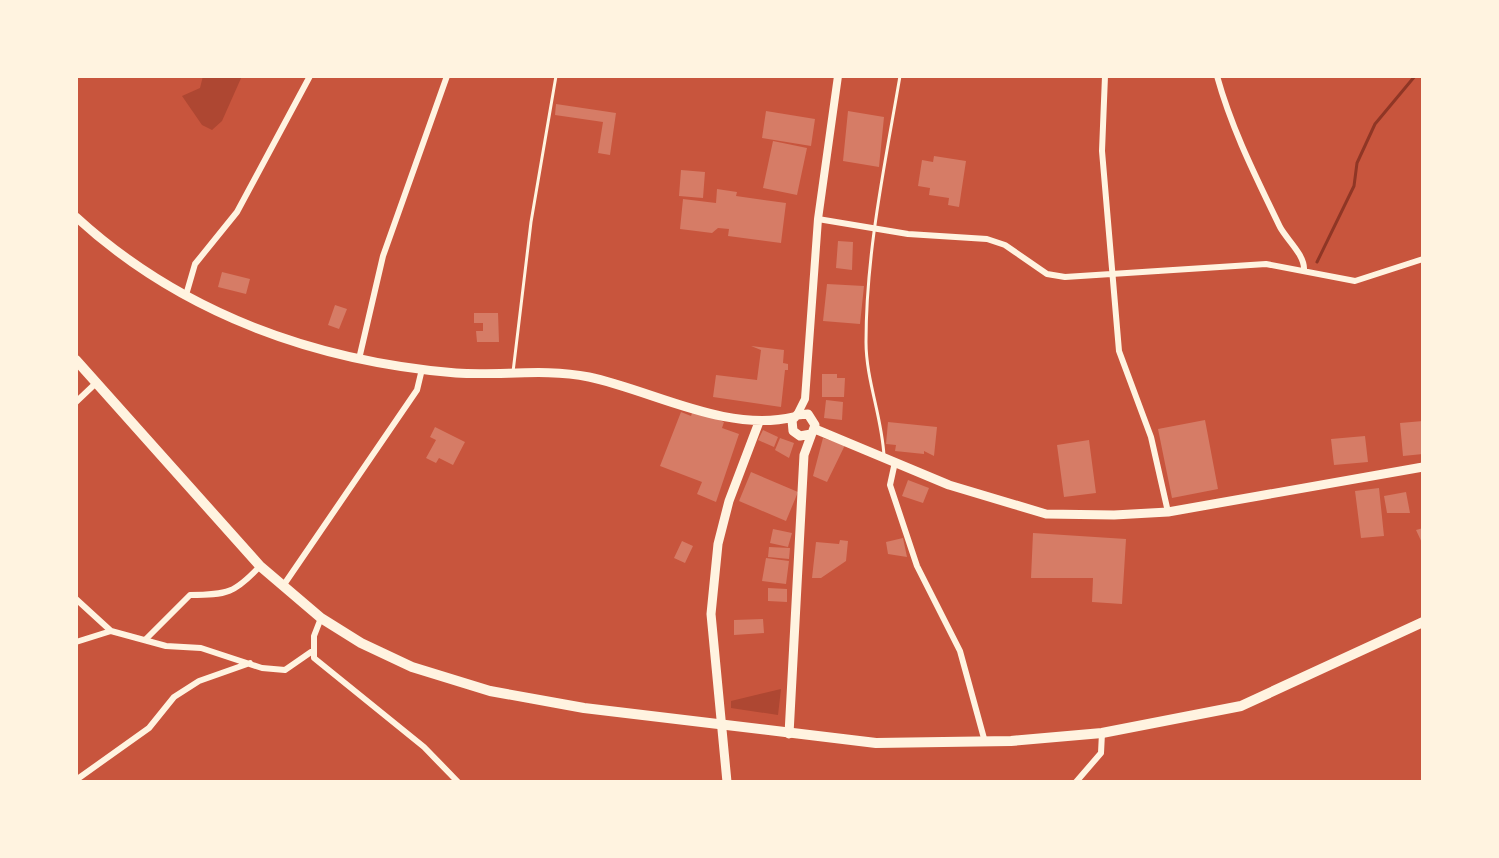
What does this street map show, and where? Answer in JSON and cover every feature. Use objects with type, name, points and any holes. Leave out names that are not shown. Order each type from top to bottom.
[{"type":"main road","points":[[76,217],[96,235],[186,295],[238,323],[359,359],[458,373],[549,371],[587,377],[653,398],[759,422],[811,416],[813,432],[804,455],[789,734]]},
{"type":"main road","points":[[76,360],[260,566],[321,618],[361,643],[454,682],[584,708],[789,734],[909,745],[1102,733],[1241,706],[1423,622]]},
{"type":"main road","points":[[796,416],[795,433],[804,455]]},
{"type":"main road","points":[[727,782],[711,614],[718,544],[729,501],[759,422]]},
{"type":"main road","points":[[774,422],[795,433],[813,432],[949,485],[1046,514],[1168,512],[1423,467]]},
{"type":"street","points":[[186,295],[195,264],[237,212],[310,76]]},
{"type":"street","points":[[359,359],[383,256],[447,76]]},
{"type":"street","points":[[811,416],[805,399],[818,219],[838,76]]},
{"type":"street","points":[[1105,76],[1102,151],[1119,351],[1151,437],[1168,512]]},
{"type":"street","points":[[1217,76],[1240,148],[1283,233],[1305,264],[1304,270]]},
{"type":"street","points":[[818,219],[987,239],[1005,245],[1047,274],[1114,275],[1266,264],[1355,281],[1423,259]]},
{"type":"street","points":[[283,586],[417,390],[422,369]]},
{"type":"street","points":[[76,402],[96,383]]},
{"type":"street","points":[[796,416],[805,399]]},
{"type":"street","points":[[895,462],[890,485],[917,566],[960,651],[985,742]]},
{"type":"street","points":[[145,640],[190,595],[238,590],[260,566]]},
{"type":"street","points":[[76,599],[111,631],[166,646],[201,648],[285,670],[311,652],[321,618]]},
{"type":"street","points":[[76,642],[111,631]]},
{"type":"street","points":[[311,652],[329,673],[405,730],[458,782]]},
{"type":"street","points":[[76,780],[149,728],[174,697],[199,681],[250,663]]},
{"type":"street","points":[[1076,782],[1101,753],[1102,733]]},
{"type":"lane","points":[[513,372],[533,208],[556,76]]},
{"type":"lane","points":[[884,458],[882,424],[866,346],[874,228],[900,76]]},
{"type":"shaded area","points":[[203,76],[242,76],[222,121],[212,130],[202,125],[182,96],[200,88]]},
{"type":"shaded area","points":[[781,689],[778,715],[731,708],[731,701]]},
{"type":"building","points":[[556,104],[616,113],[610,155],[598,153],[603,122],[555,115]]},
{"type":"building","points":[[766,111],[815,119],[811,146],[762,138]]},
{"type":"building","points":[[848,111],[884,117],[879,167],[843,161]]},
{"type":"building","points":[[773,141],[807,148],[797,195],[763,188]]},
{"type":"building","points":[[934,156],[966,161],[959,207],[948,205],[949,198],[929,195],[930,188],[918,186],[922,160],[933,162]]},
{"type":"building","points":[[681,170],[705,172],[703,198],[679,196]]},
{"type":"building","points":[[717,189],[737,192],[736,196],[786,203],[781,243],[728,236],[729,229],[718,228],[712,233],[680,229],[683,199],[716,203]]},
{"type":"building","points":[[838,241],[853,242],[852,270],[836,268]]},
{"type":"building","points":[[222,272],[250,279],[246,294],[218,287]]},
{"type":"building","points":[[827,284],[864,286],[860,324],[823,321]]},
{"type":"building","points":[[335,305],[347,309],[339,329],[328,325]]},
{"type":"building","points":[[474,313],[498,313],[499,342],[477,342],[476,331],[483,331],[483,323],[474,323]]},
{"type":"building","points":[[751,346],[784,350],[783,363],[788,364],[788,370],[785,370],[781,407],[713,397],[716,375],[757,380],[761,350]]},
{"type":"building","points":[[822,374],[837,374],[837,378],[845,378],[844,397],[822,397]]},
{"type":"building","points":[[826,400],[843,402],[842,420],[824,418]]},
{"type":"building","points":[[693,410],[724,422],[722,428],[739,434],[716,502],[697,494],[702,482],[660,466],[681,412],[691,416]]},
{"type":"building","points":[[1205,420],[1218,489],[1172,498],[1158,429]]},
{"type":"building","points":[[1423,421],[1423,454],[1403,456],[1400,423]]},
{"type":"building","points":[[888,422],[937,427],[934,456],[924,451],[924,454],[895,451],[896,445],[886,444]]},
{"type":"building","points":[[435,427],[465,442],[453,465],[439,458],[436,463],[426,458],[436,440],[430,437]]},
{"type":"building","points":[[763,430],[778,437],[774,447],[758,440]]},
{"type":"building","points":[[1365,436],[1368,462],[1334,465],[1331,439]]},
{"type":"building","points":[[780,438],[794,443],[789,458],[775,450]]},
{"type":"building","points":[[823,438],[845,445],[827,482],[813,476]]},
{"type":"building","points":[[1089,440],[1096,493],[1064,497],[1057,445]]},
{"type":"building","points":[[751,472],[798,492],[786,521],[739,501]]},
{"type":"building","points":[[908,480],[929,488],[923,503],[902,496]]},
{"type":"building","points":[[1379,488],[1384,536],[1361,538],[1355,491]]},
{"type":"building","points":[[1406,492],[1410,513],[1387,513],[1384,496]]},
{"type":"building","points":[[1423,528],[1423,545],[1416,530]]},
{"type":"building","points":[[773,529],[792,533],[788,547],[770,543]]},
{"type":"building","points":[[1033,533],[1126,539],[1122,604],[1092,602],[1093,578],[1031,578]]},
{"type":"building","points":[[903,538],[907,557],[888,554],[886,542]]},
{"type":"building","points":[[840,540],[848,541],[846,561],[821,578],[812,578],[816,542],[839,544]]},
{"type":"building","points":[[682,541],[693,546],[685,563],[674,558]]},
{"type":"building","points":[[769,547],[790,548],[789,559],[768,557]]},
{"type":"building","points":[[766,558],[789,561],[786,584],[762,581]]},
{"type":"building","points":[[768,588],[787,589],[787,602],[768,601]]},
{"type":"building","points":[[763,619],[764,633],[734,635],[734,620]]},
{"type":"waterway","points":[[1317,262],[1354,186],[1357,163],[1375,124],[1415,76]]}]
